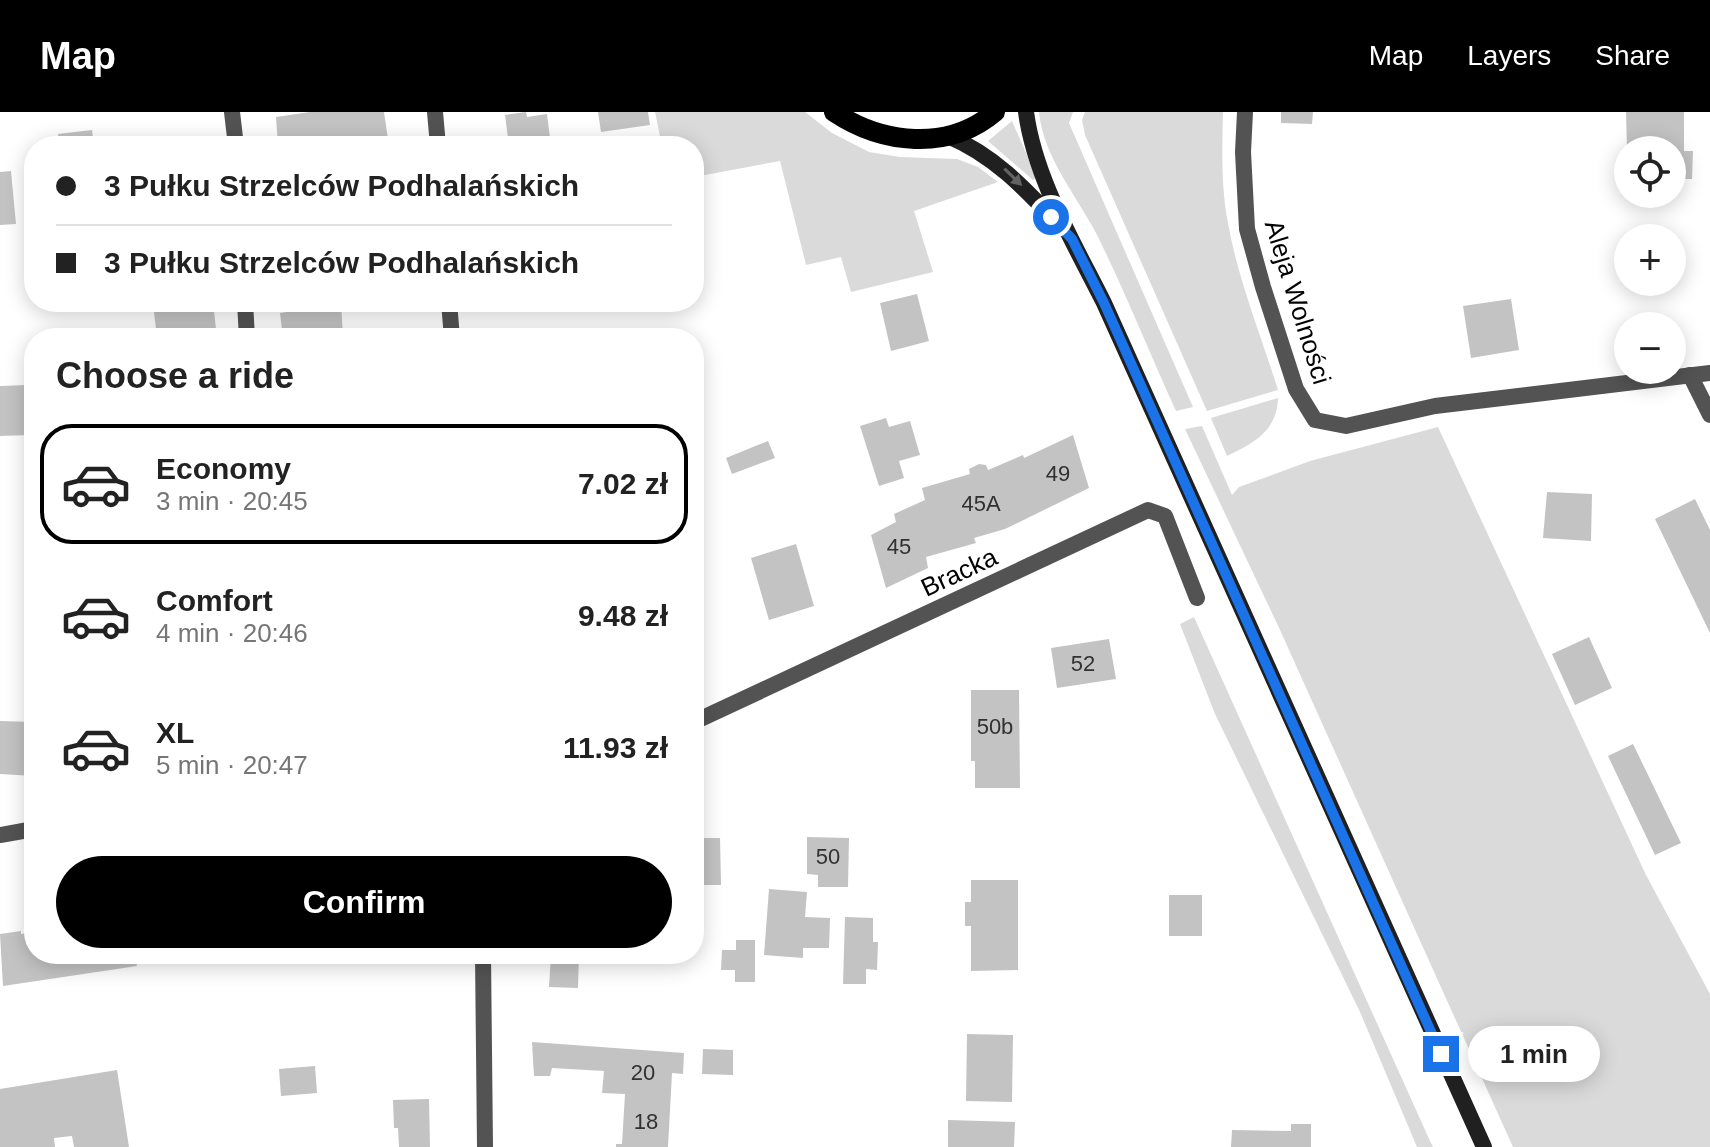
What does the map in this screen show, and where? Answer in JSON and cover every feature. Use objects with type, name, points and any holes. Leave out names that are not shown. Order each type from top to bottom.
[{"type":"main road","points":[[834,112],[855,126],[885,137],[917,140],[948,136],[970,128],[995,112]]},
{"type":"main road","points":[[1026,112],[1033,152],[1110,316],[1484,1147]]},
{"type":"main road","points":[[948,136],[974,147],[1007,170],[1072,239]]},
{"type":"street","points":[[232,112],[235,136]]},
{"type":"street","points":[[435,112],[437,136]]},
{"type":"street","name":"Aleja Wolności","points":[[1245,112],[1243,152],[1247,229],[1296,389],[1315,420],[1346,426],[1435,406],[1690,375]]},
{"type":"street","points":[[1710,373],[1690,375],[1710,415]]},
{"type":"street","name":"Bracka","points":[[704,717],[1148,510],[1165,516],[1197,598]]},
{"type":"street","points":[[0,835],[24,831]]},
{"type":"street","points":[[483,964],[485,1147]]},
{"type":"shaded area","points":[[655,112],[805,112],[832,133],[869,152],[900,157],[957,159],[978,167],[998,182],[914,211],[933,272],[851,292],[841,257],[806,265],[780,161],[704,175],[704,136],[660,136]]},
{"type":"shaded area","points":[[1039,112],[1073,112],[1069,123],[1193,407],[1176,411],[1096,233],[1054,160]]},
{"type":"shaded area","points":[[1085,112],[1223,112],[1223,182],[1232,244],[1278,390],[1207,411],[1085,135],[1082,120]]},
{"type":"shaded area","points":[[1012,121],[1037,178],[1033,180],[988,141]]},
{"type":"shaded area","points":[[1278,398],[1269,427],[1255,441],[1227,456],[1211,418]]},
{"type":"shaded area","points":[[1202,426],[1232,495],[1239,487],[1310,461],[1438,427],[1646,875],[1710,994],[1710,1147],[1513,1147],[1280,630],[1185,429]]},
{"type":"shaded area","points":[[1194,617],[1433,1147],[1417,1147],[1360,1012],[1215,714],[1180,624]]},
{"type":"building","points":[[310,112],[384,112],[388,136],[277,136],[276,117]]},
{"type":"building","points":[[526,112],[527,117],[547,114],[550,136],[508,136],[505,115]]},
{"type":"building","points":[[598,112],[648,112],[650,125],[601,132]]},
{"type":"building","points":[[1281,112],[1313,112],[1312,124],[1281,123]]},
{"type":"building","points":[[1626,112],[1684,112],[1684,136],[1627,136]]},
{"type":"building","points":[[92,130],[93,136],[58,136]]},
{"type":"building","points":[[1686,151],[1693,151],[1692,179],[1686,179]]},
{"type":"building","points":[[11,171],[16,224],[0,225],[0,172]]},
{"type":"building","points":[[917,294],[929,341],[891,351],[880,303]]},
{"type":"building","points":[[1511,299],[1519,350],[1471,358],[1463,306]]},
{"type":"building","points":[[154,312],[214,312],[216,328],[156,328]]},
{"type":"building","points":[[342,312],[342,328],[282,328],[280,313]]},
{"type":"building","points":[[24,385],[24,435],[0,436],[0,386]]},
{"type":"building","points":[[886,418],[889,427],[910,421],[920,455],[899,461],[904,478],[879,486],[860,426]]},
{"type":"building","points":[[1073,435],[1089,488],[1005,529],[974,538],[976,543],[926,557],[928,568],[886,588],[871,535],[896,522],[894,514],[925,500],[922,488],[970,474],[969,469],[979,464],[986,465],[988,470],[1023,455],[1024,458]]},
{"type":"building","points":[[768,441],[775,458],[732,474],[726,458]]},
{"type":"building","points":[[1547,492],[1592,494],[1591,541],[1543,538]]},
{"type":"building","points":[[1695,499],[1710,530],[1710,633],[1655,519]]},
{"type":"building","points":[[796,544],[814,606],[769,620],[751,558]]},
{"type":"building","points":[[1589,637],[1612,688],[1575,705],[1552,654]]},
{"type":"building","points":[[1109,639],[1116,679],[1057,688],[1051,648]]},
{"type":"building","points":[[971,690],[1019,690],[1020,788],[975,788],[975,761],[971,761]]},
{"type":"building","points":[[0,721],[24,722],[24,775],[0,774]]},
{"type":"building","points":[[1633,744],[1681,843],[1655,855],[1608,756]]},
{"type":"building","points":[[807,837],[849,838],[848,887],[818,887],[818,875],[807,874]]},
{"type":"building","points":[[704,838],[720,838],[721,885],[704,885]]},
{"type":"building","points":[[971,880],[1018,880],[1018,970],[971,971],[971,926],[965,926],[965,902],[971,902]]},
{"type":"building","points":[[769,889],[807,892],[805,917],[830,918],[829,948],[803,948],[803,958],[764,955]]},
{"type":"building","points":[[1169,895],[1202,895],[1202,936],[1169,936]]},
{"type":"building","points":[[845,917],[873,918],[873,942],[878,942],[877,970],[866,969],[866,984],[843,984]]},
{"type":"building","points":[[21,931],[24,934],[24,964],[137,966],[3,986],[0,934]]},
{"type":"building","points":[[736,940],[755,940],[755,982],[735,982],[735,970],[721,970],[722,950],[736,950]]},
{"type":"building","points":[[550,964],[579,964],[578,988],[549,987]]},
{"type":"building","points":[[967,1034],[1013,1035],[1012,1102],[966,1101]]},
{"type":"building","points":[[532,1042],[684,1053],[683,1074],[672,1073],[668,1147],[616,1147],[616,1144],[622,1144],[625,1094],[602,1093],[604,1071],[552,1068],[550,1076],[534,1076]]},
{"type":"building","points":[[703,1049],[733,1050],[733,1075],[702,1074]]},
{"type":"building","points":[[315,1066],[317,1093],[281,1096],[279,1069]]},
{"type":"building","points":[[117,1070],[129,1147],[74,1147],[72,1136],[54,1138],[55,1147],[0,1147],[0,1089]]},
{"type":"building","points":[[429,1099],[430,1147],[399,1147],[398,1128],[394,1128],[393,1100]]},
{"type":"building","points":[[948,1120],[1015,1122],[1014,1147],[948,1147]]},
{"type":"building","points":[[1291,1124],[1311,1124],[1311,1147],[1231,1147],[1232,1130],[1291,1131]]},
{"type":"route","points":[[1051,217],[1072,239],[1104,303],[1441,1054]]}]
